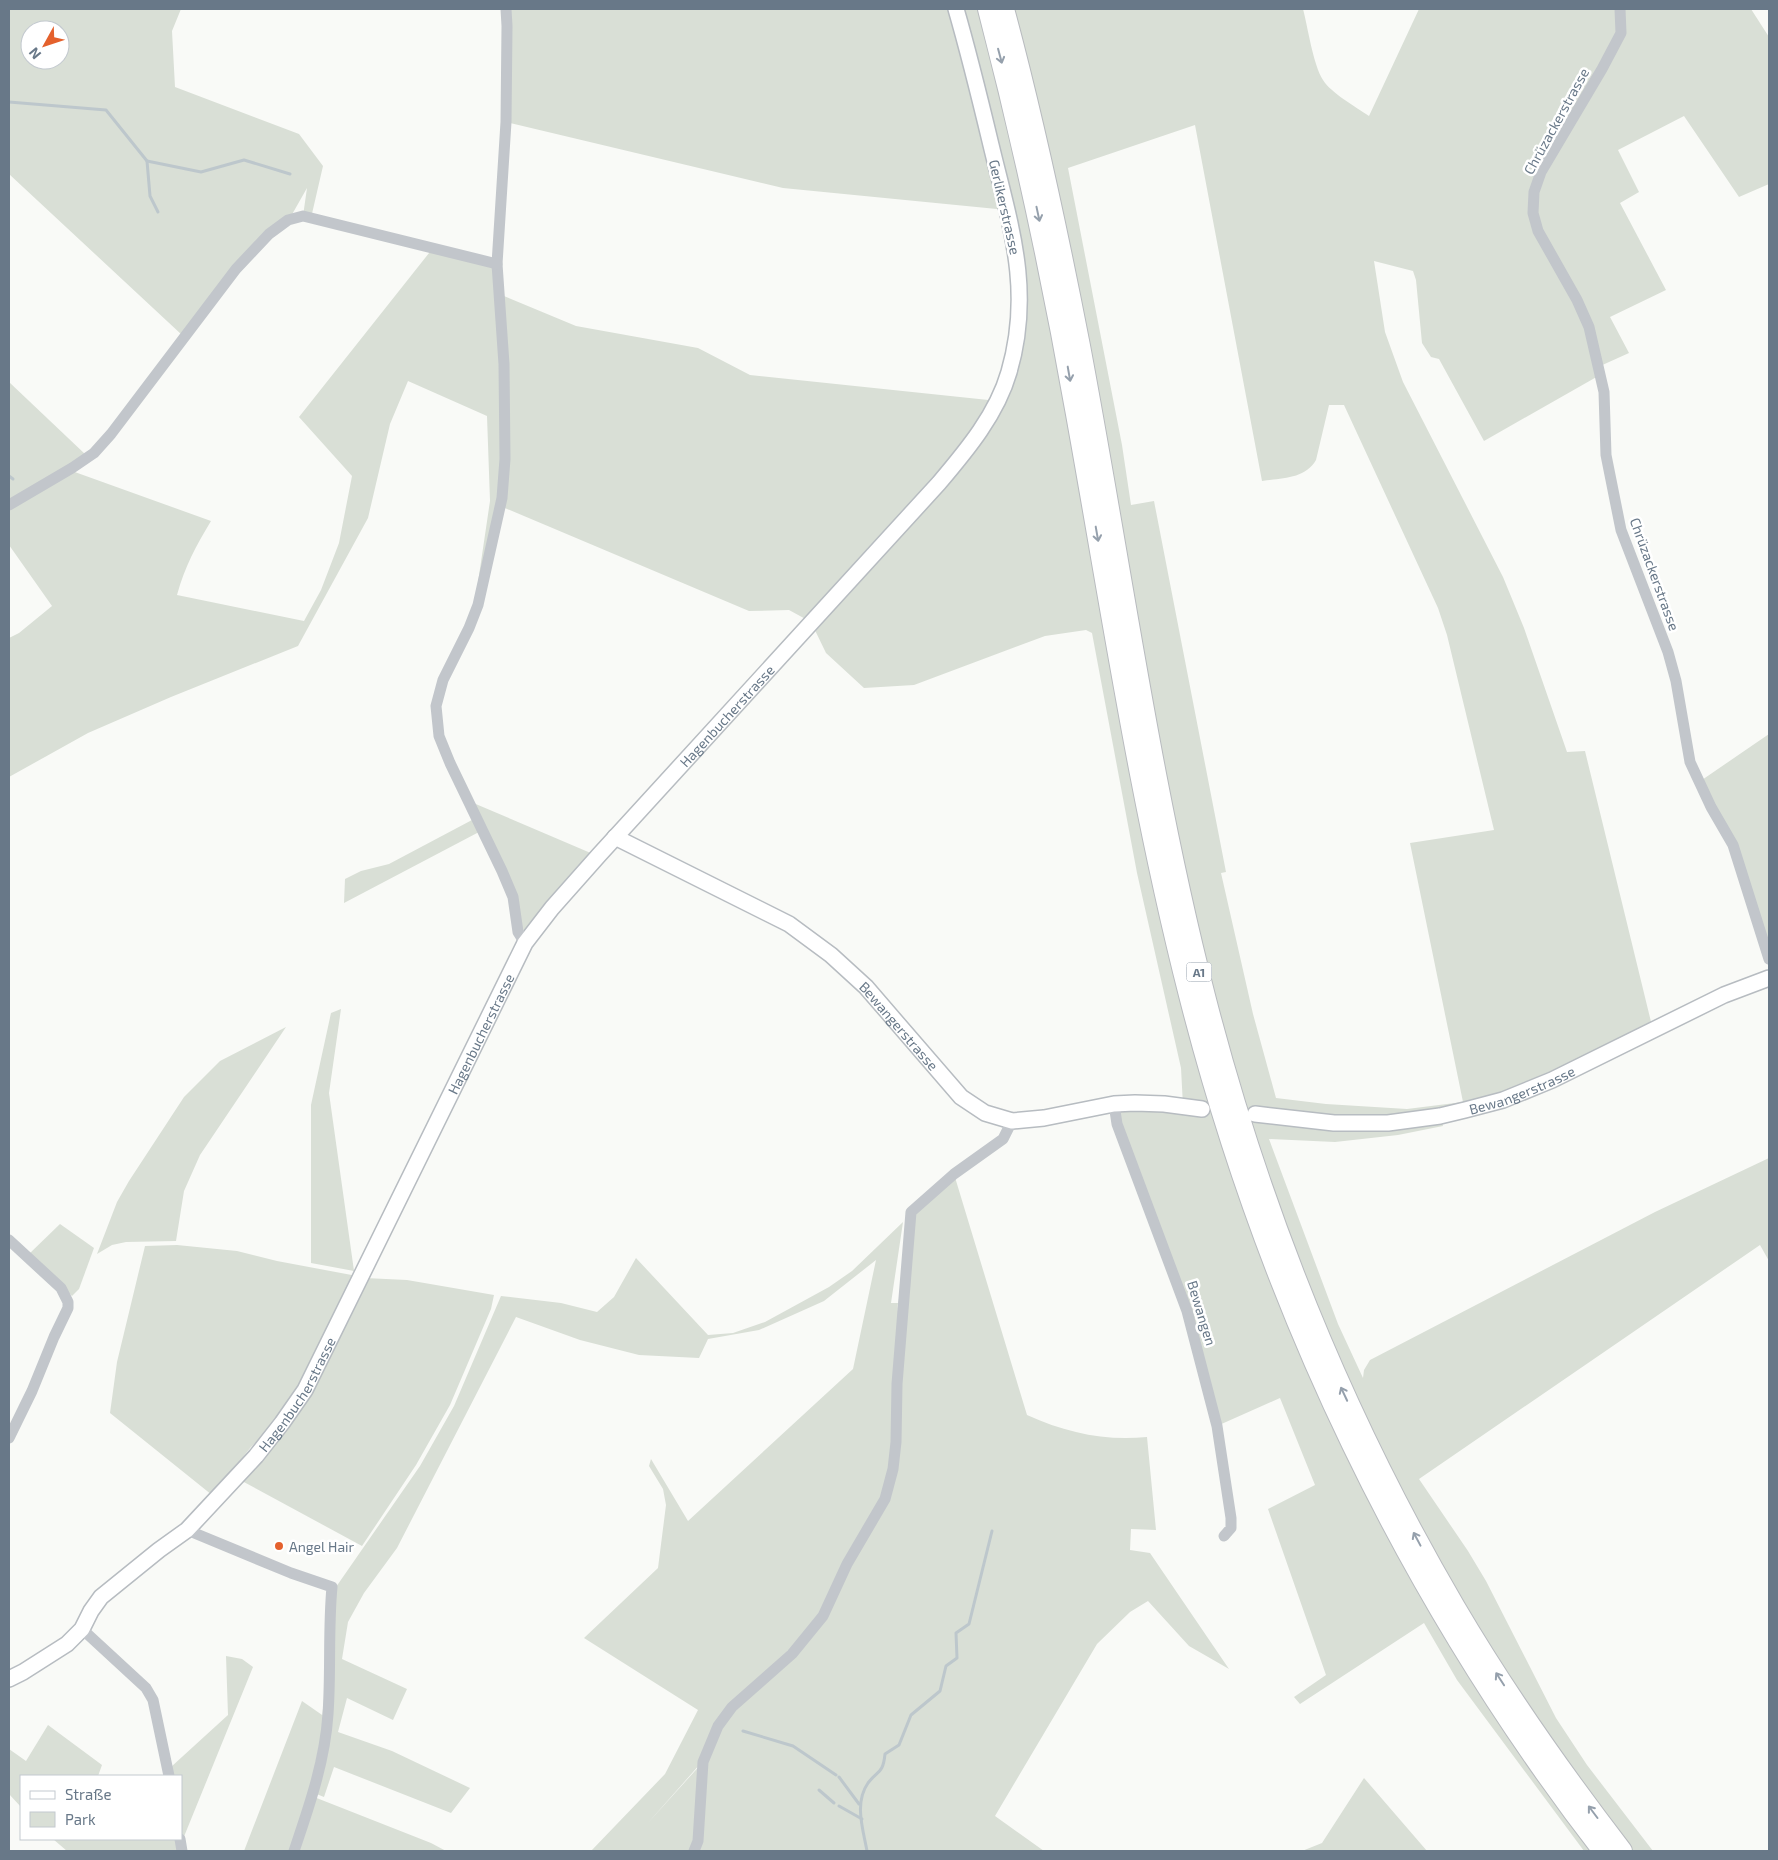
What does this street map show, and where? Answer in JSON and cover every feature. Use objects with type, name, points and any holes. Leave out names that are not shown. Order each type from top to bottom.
[{"type":"highway","name":"A1","points":[[988,9],[1015,112],[1045,248],[1156,854],[1211,1079],[1235,1157],[1272,1261],[1310,1355],[1338,1418],[1386,1515],[1440,1611],[1496,1701],[1553,1784],[1603,1851]]},
{"type":"highway","name":"A1","points":[[1004,9],[1044,172],[1070,297],[1150,745],[1180,890],[1205,997],[1231,1093],[1251,1157],[1292,1269],[1330,1364],[1379,1467],[1404,1514],[1457,1610],[1514,1702],[1622,1851]]},
{"type":"street","points":[[506,9],[508,26],[506,122],[497,264],[504,364],[505,459],[502,498],[478,605],[469,628],[442,680],[436,706],[439,736],[513,897],[518,932],[525,943]]},
{"type":"street","name":"Gerlikerstrasse","points":[[956,9],[1007,210],[1020,272],[1021,307],[1017,342],[1009,373],[996,406]]},
{"type":"street","name":"Chrüzackerstrasse","points":[[1620,9],[1621,33],[1602,70],[1541,172],[1534,192],[1533,213],[1538,231],[1577,300],[1589,327],[1604,392],[1606,455],[1621,530],[1668,652],[1676,681],[1690,762],[1711,807],[1733,845],[1769,958]]},
{"type":"street","points":[[9,505],[94,453],[111,434],[236,269],[269,234],[288,220],[302,216],[497,264]]},
{"type":"street","name":"Hagenbucherstrasse","points":[[9,1678],[67,1644],[82,1629],[91,1610],[101,1596],[158,1550],[187,1530],[256,1456],[282,1424],[304,1390],[525,943],[552,908],[615,838],[939,483],[961,457],[996,406]]},
{"type":"street","name":"Bewangerstrasse","points":[[615,838],[789,924],[831,955],[866,987],[961,1097],[985,1113],[1012,1121],[1044,1118],[1114,1104],[1164,1104],[1202,1109]]},
{"type":"street","name":"Bewangerstrasse","points":[[1255,1114],[1334,1123],[1388,1123],[1440,1116],[1465,1110],[1502,1100],[1552,1080],[1724,995],[1769,978]]},
{"type":"street","name":"Bewangen","points":[[1114,1104],[1117,1124],[1187,1311],[1210,1397],[1217,1426],[1231,1518],[1231,1528],[1224,1536]]},
{"type":"street","points":[[694,1851],[698,1841],[703,1762],[718,1726],[732,1707],[792,1654],[822,1616],[848,1564],[885,1499],[893,1469],[896,1442],[897,1384],[911,1212],[954,1174],[1002,1139],[1012,1121]]},
{"type":"street","points":[[9,1240],[61,1288],[68,1302],[68,1308],[32,1392],[9,1438]]},
{"type":"street","points":[[187,1530],[291,1573],[332,1587],[328,1715],[322,1757],[294,1851]]},
{"type":"street","points":[[82,1629],[146,1688],[153,1700],[169,1775]]},
{"type":"green space","points":[[9,9],[181,9],[172,31],[175,87],[299,134],[323,166],[311,218],[303,216],[307,188],[290,218],[182,335],[9,174]]},
{"type":"green space","points":[[506,9],[1303,9],[1314,56],[1323,80],[1338,95],[1369,116],[1419,9],[1751,9],[1769,37],[1769,184],[1739,197],[1684,116],[1618,150],[1639,192],[1620,203],[1666,290],[1610,317],[1629,353],[1598,367],[1600,375],[1484,441],[1439,359],[1431,357],[1422,343],[1416,280],[1413,271],[1374,261],[1385,332],[1403,382],[1503,577],[1524,628],[1567,752],[1585,751],[1653,1030],[1552,1080],[1440,1116],[1443,1126],[1398,1135],[1335,1142],[1269,1139],[1338,1324],[1363,1378],[1364,1370],[1370,1360],[1655,1212],[1769,1158],[1769,1261],[1760,1245],[1419,1479],[1486,1581],[1556,1718],[1587,1765],[1653,1851],[1584,1851],[1457,1680],[1424,1623],[1300,1704],[1294,1697],[1326,1675],[1268,1509],[1315,1485],[1280,1398],[1217,1426],[1187,1311],[1114,1104],[1183,1106],[1181,1068],[1137,873],[1092,633],[1086,630],[1045,636],[914,685],[864,688],[826,653],[811,622],[789,610],[749,611],[500,506],[497,499],[477,589],[490,501],[487,416],[408,381],[390,424],[368,518],[298,646],[88,733],[9,777],[9,638],[19,633],[52,606],[9,545],[9,509],[72,471],[211,521],[191,556],[177,595],[304,621],[321,590],[339,543],[352,476],[299,417],[433,248],[497,264],[499,294],[576,326],[698,348],[750,375],[998,401],[1017,342],[1007,210],[783,188],[506,122]],"holes":[[[1195,125],[1262,481],[1285,478],[1306,471],[1316,460],[1329,405],[1344,405],[1438,608],[1447,635],[1494,830],[1410,843],[1463,1102],[1407,1109],[1326,1104],[1276,1098],[1253,1014],[1221,873],[1226,872],[1154,501],[1131,505],[1122,445],[1068,168]]]},
{"type":"green space","points":[[9,382],[86,455],[9,505]]},
{"type":"green space","points":[[1769,734],[1769,959],[1733,845],[1699,782]]},
{"type":"green space","points":[[471,802],[593,854],[528,930],[521,930]]},
{"type":"green space","points":[[472,820],[479,832],[344,903],[345,879],[361,871],[389,864]]},
{"type":"green space","points":[[341,1009],[329,1093],[354,1271],[311,1263],[311,1105],[331,1013]]},
{"type":"green space","points":[[286,1027],[200,1155],[184,1191],[176,1241],[126,1242],[112,1245],[97,1254],[117,1202],[184,1097],[220,1061]]},
{"type":"green space","points":[[954,1174],[1027,1415],[1057,1427],[1101,1437],[1147,1437],[1156,1530],[1131,1529],[1130,1550],[1150,1553],[1229,1669],[1189,1646],[1148,1601],[1130,1612],[1097,1644],[995,1816],[1044,1851],[591,1851],[665,1774],[698,1710],[584,1638],[658,1568],[666,1505],[663,1489],[649,1466],[651,1459],[688,1521],[853,1369],[876,1260],[824,1301],[759,1330],[708,1339],[699,1358],[639,1355],[580,1340],[516,1317],[397,1548],[364,1593],[348,1622],[342,1659],[407,1689],[393,1720],[347,1698],[338,1732],[392,1751],[470,1788],[451,1813],[334,1767],[324,1797],[314,1793],[336,1587],[420,1466],[454,1406],[501,1296],[561,1303],[597,1312],[614,1297],[636,1258],[708,1335],[733,1333],[765,1322],[829,1287],[852,1271],[903,1222],[891,1303],[898,1303],[897,1313],[911,1212]],"holes":[[[733,1700],[703,1762],[647,1824],[701,1763]]]},
{"type":"green space","points":[[60,1224],[94,1248],[79,1289],[72,1296],[28,1255]]},
{"type":"green space","points":[[177,1245],[237,1251],[277,1261],[357,1276],[300,1387],[278,1422],[251,1447],[212,1495],[110,1413],[117,1362],[145,1246]]},
{"type":"green space","points":[[365,1278],[407,1280],[494,1295],[491,1309],[450,1405],[416,1465],[362,1546],[242,1481],[255,1469],[270,1446]]},
{"type":"green space","points":[[226,1656],[242,1659],[253,1667],[183,1839],[182,1775],[173,1775],[171,1767],[228,1715]]},
{"type":"green space","points":[[302,1701],[325,1717],[309,1795],[431,1843],[446,1851],[244,1851]]},
{"type":"green space","points":[[48,1725],[102,1765],[98,1775],[20,1775],[20,1806],[9,1794],[9,1749],[26,1761]]},
{"type":"green space","points":[[1364,1778],[1427,1851],[1302,1851],[1322,1843]]},
{"type":"green space","points":[[54,1840],[176,1840],[179,1851],[67,1851]]},
{"type":"waterway","points":[[9,102],[106,110],[147,161],[201,172],[244,160],[290,174]]},
{"type":"waterway","points":[[147,161],[150,196],[158,212]]},
{"type":"waterway","points":[[9,476],[13,479]]},
{"type":"waterway","points":[[867,1851],[860,1808],[864,1791],[868,1783],[881,1769],[885,1754],[899,1745],[911,1715],[940,1691],[946,1666],[957,1658],[956,1633],[969,1624],[992,1531]]},
{"type":"waterway","points":[[743,1731],[793,1746],[836,1775]]},
{"type":"waterway","points":[[839,1777],[859,1804]]},
{"type":"waterway","points":[[819,1790],[834,1803]]},
{"type":"waterway","points":[[839,1806],[862,1819]]},
{"type":"place","name":"Angel Hair","points":[[279,1546]]}]
